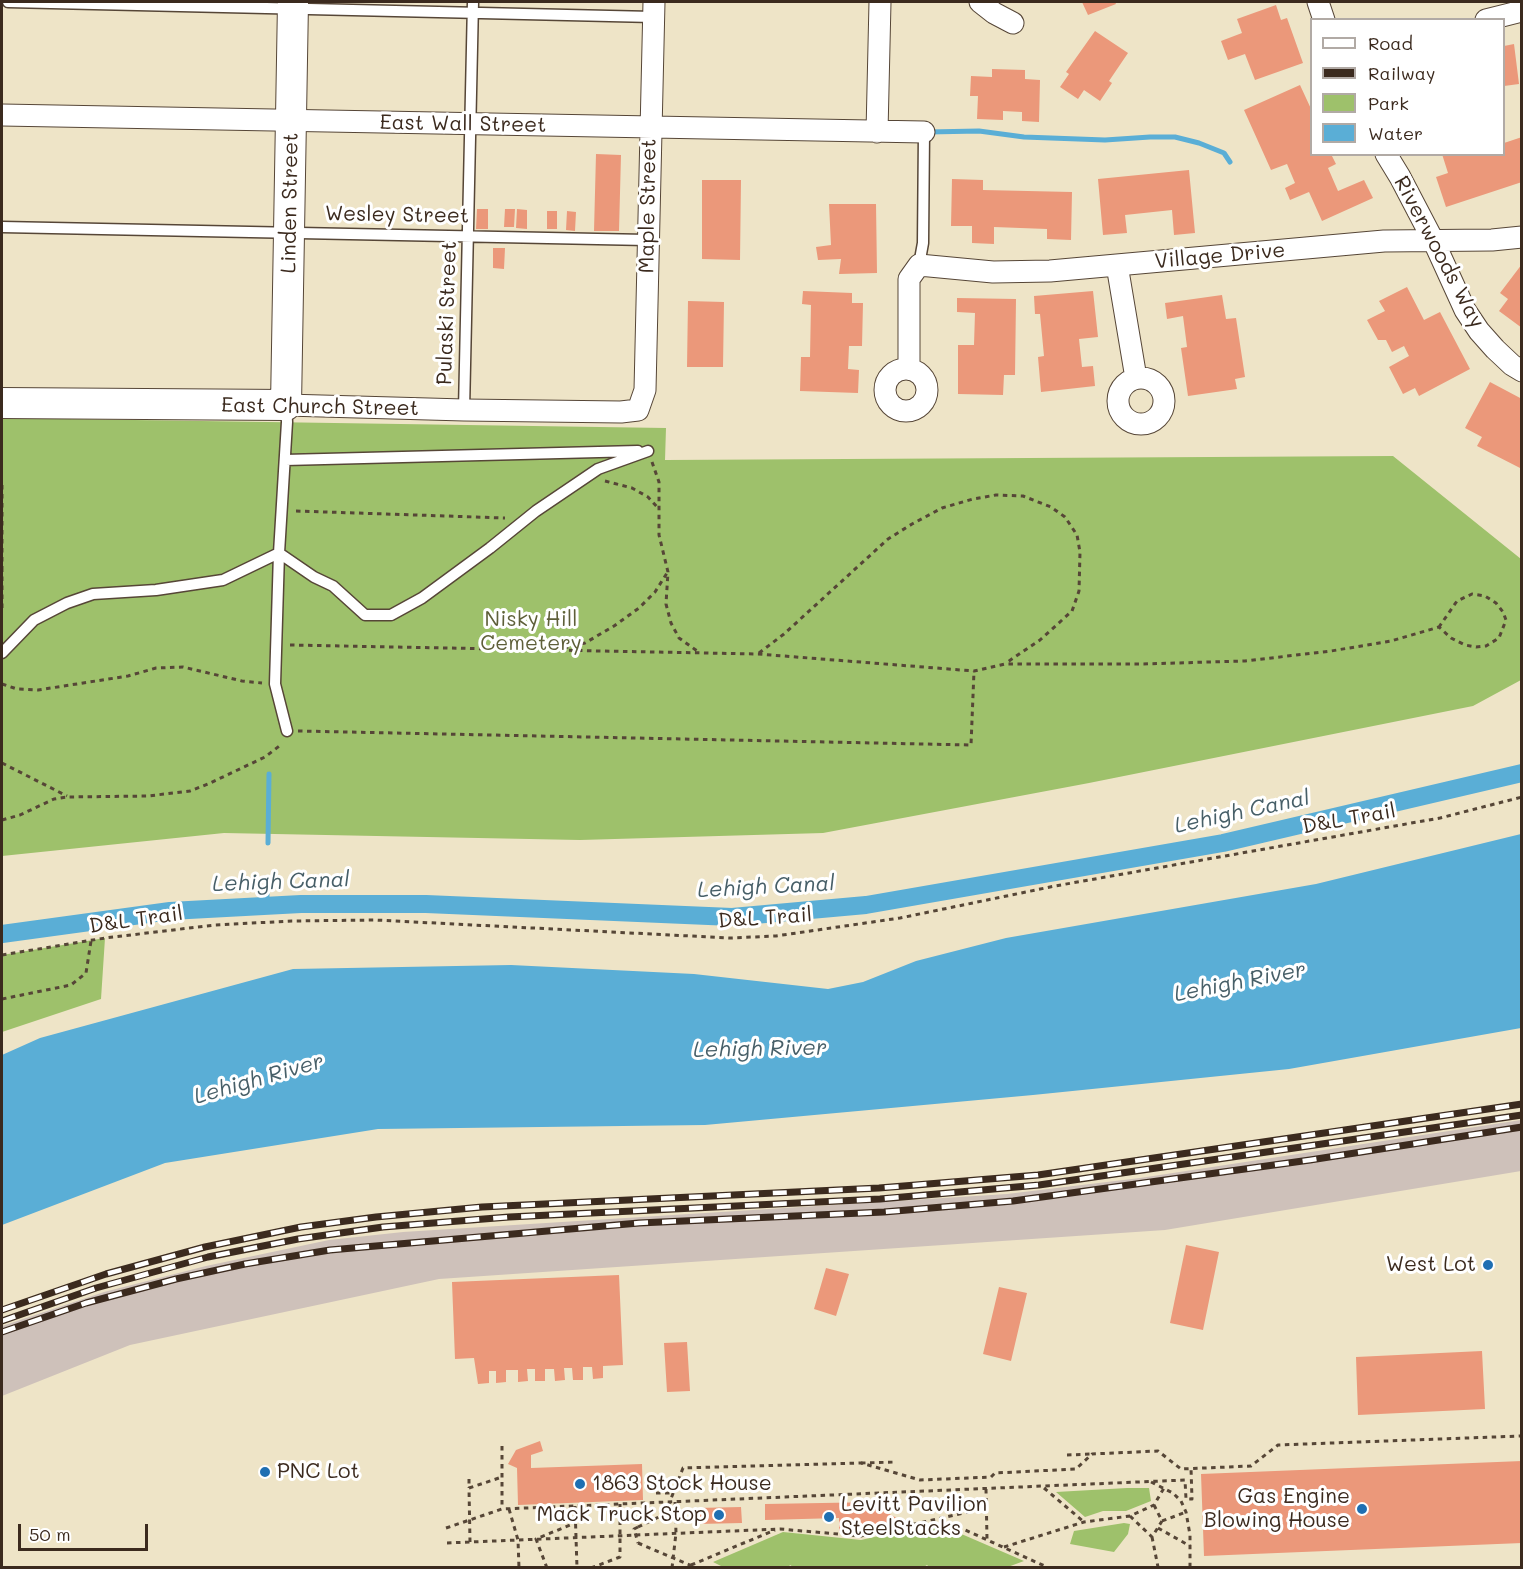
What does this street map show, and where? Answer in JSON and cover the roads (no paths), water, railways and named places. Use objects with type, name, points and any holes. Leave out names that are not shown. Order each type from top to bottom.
[{"type":"street","points":[[877,132],[880,2]]},
{"type":"street","points":[[980,2],[1013,23]]},
{"type":"street","points":[[1318,2],[1323,18]]},
{"type":"street","name":"Linden Street","points":[[286,405],[293,5]]},
{"type":"street","name":"Maple Street","points":[[638,410],[645,390],[653,9]]},
{"type":"street","points":[[1494,18],[1521,11]]},
{"type":"street","name":"East Wall Street","points":[[2,115],[924,132]]},
{"type":"street","name":"Riverwoods Way","points":[[1387,156],[1479,331],[1512,365],[1521,371]]},
{"type":"street","name":"Village Drive","points":[[919,265],[993,272],[1050,271],[1384,241],[1434,242],[1521,237]]},
{"type":"street","points":[[909,369],[909,279],[919,265]]},
{"type":"street","points":[[1117,265],[1136,378]]},
{"type":"street","name":"East Church Street","points":[[2,403],[286,405],[621,412],[638,410]]},
{"type":"lane","points":[[8,2],[653,9]]},
{"type":"lane","name":"Pulaski Street","points":[[464,410],[473,7]]},
{"type":"lane","points":[[919,265],[922,243],[924,132]]},
{"type":"lane","name":"Wesley Street","points":[[2,227],[647,240]]},
{"type":"lane","points":[[286,405],[275,684],[287,731]]},
{"type":"lane","points":[[279,553],[314,577],[333,586],[365,615],[392,615],[422,598],[526,519],[598,469],[648,451],[285,460]]},
{"type":"lane","points":[[2,652],[34,620],[93,594],[176,588],[223,580],[279,553]]},
{"type":"water","name":"Lehigh River","points":[[1521,834],[1521,1028],[1289,1069],[705,1125],[378,1129],[165,1163],[2,1225],[2,1055],[40,1038],[293,969],[511,965],[694,974],[828,989],[863,982],[916,961],[1006,938],[1316,884]]},
{"type":"waterway","points":[[928,132],[979,131],[1024,137],[1105,140],[1175,137],[1224,153],[1230,162]]},
{"type":"waterway","name":"Lehigh Canal","points":[[2,934],[170,911],[301,904],[426,904],[732,917],[866,905],[1223,843],[1522,773]]},
{"type":"waterway","points":[[268,843],[269,774]]},
{"type":"waterway","points":[[267,878],[267,905]]},
{"type":"railway","points":[[2,1310],[106,1274],[205,1247],[301,1227],[482,1207],[879,1188],[1038,1175],[1522,1104]]},
{"type":"railway","points":[[2,1321],[96,1288],[208,1257],[298,1239],[383,1227],[509,1217],[880,1199],[1039,1185],[1522,1115]]},
{"type":"railway","points":[[2,1332],[86,1303],[176,1279],[245,1264],[330,1250],[639,1223],[884,1212],[1013,1201],[1310,1160],[1522,1127]]},
{"type":"place","name":"West Lot","points":[[1488,1265]]},
{"type":"place","name":"PNC Lot","points":[[265,1472]]},
{"type":"place","name":"1863 Stock House","points":[[580,1484]]},
{"type":"place","name":"Gas Engine Blowing House","points":[[1362,1509]]},
{"type":"place","name":"Mack Truck Stop","points":[[719,1515]]},
{"type":"place","name":"Levitt Pavilion SteelStacks","points":[[829,1517]]},
{"type":"park label","name":"Nisky Hill Cemetery","points":[[531,632]]}]
